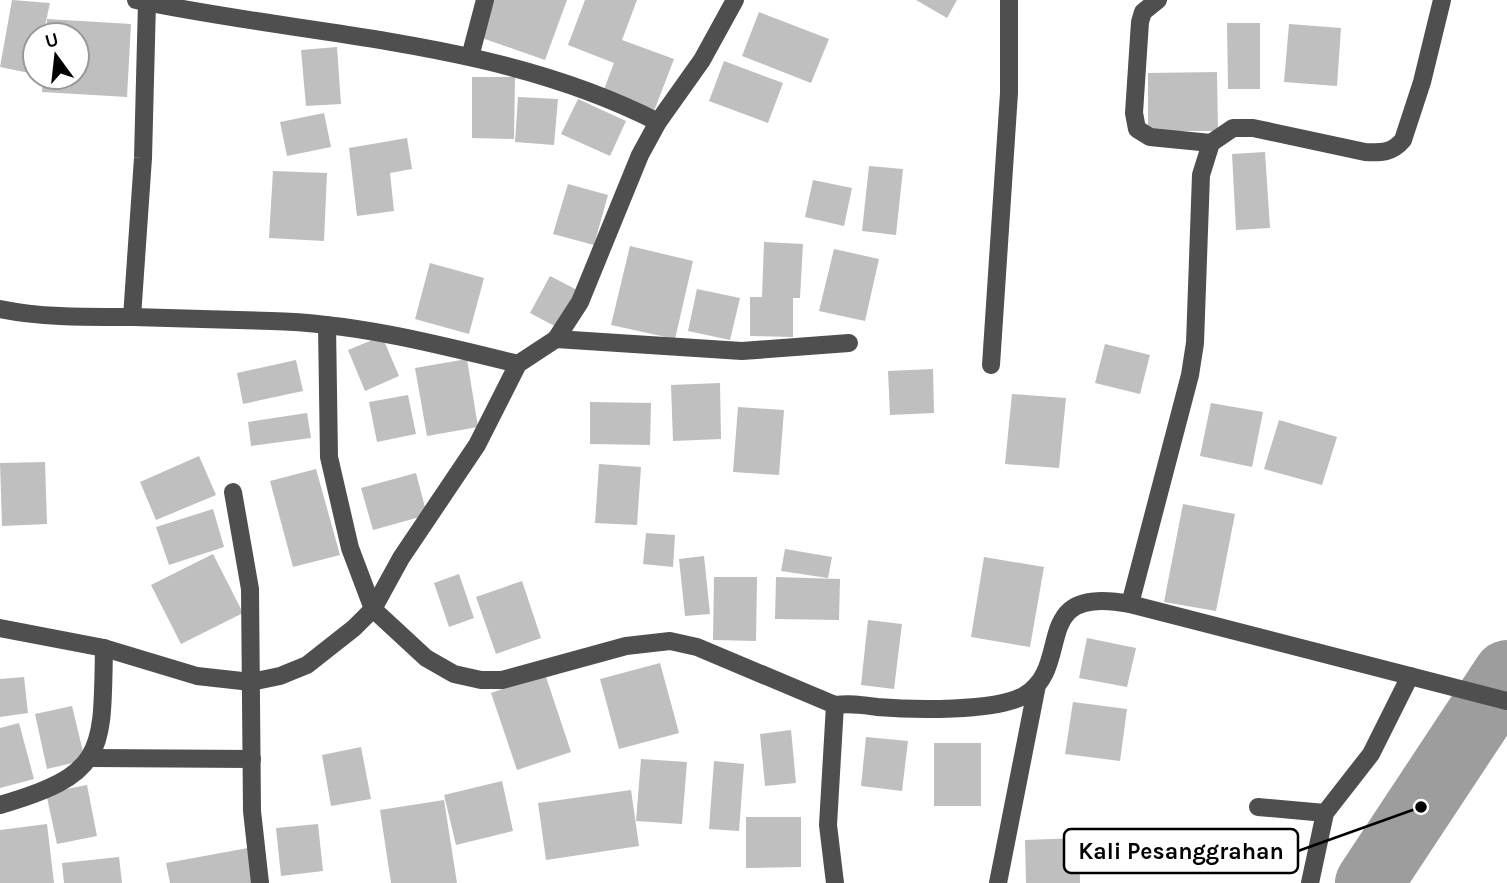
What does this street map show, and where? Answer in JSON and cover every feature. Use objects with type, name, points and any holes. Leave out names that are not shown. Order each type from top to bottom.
[{"type":"street","points":[[470,57],[485,0]]},
{"type":"street","points":[[0,628],[104,648],[197,676],[251,682],[280,676],[307,665],[333,646],[373,609],[401,558],[477,445],[518,364],[556,340],[580,302],[640,155],[658,122],[702,60],[735,0]]},
{"type":"street","points":[[991,365],[1009,93],[1009,0]]},
{"type":"street","points":[[1130,604],[1190,375],[1195,342],[1201,175],[1211,143],[1233,128],[1243,128],[1366,152],[1383,153],[1396,148],[1403,140],[1422,82],[1442,0]]},
{"type":"street","points":[[132,317],[143,158],[142,1],[221,8],[470,57],[572,84],[658,122]]},
{"type":"street","points":[[1150,1],[1139,22],[1134,113],[1137,129],[1150,137],[1211,143]]},
{"type":"street","points":[[0,309],[27,315],[327,325],[398,335],[518,364]]},
{"type":"street","points":[[327,325],[329,457],[350,548],[373,609],[426,658],[454,674],[481,680],[525,675],[626,646],[670,641],[697,647],[835,705],[853,702],[903,708],[993,705],[1010,702],[1037,685]]},
{"type":"street","points":[[556,340],[742,351],[849,343]]},
{"type":"street","points":[[233,492],[250,589],[252,811],[260,883]]},
{"type":"street","points":[[998,883],[1037,685],[1044,673],[1056,633],[1072,609],[1101,600],[1130,604],[1507,701]]},
{"type":"street","points":[[0,805],[35,795],[69,780],[92,758],[103,710],[104,648]]},
{"type":"street","points":[[1310,883],[1325,813],[1371,754],[1410,676]]},
{"type":"street","points":[[835,705],[828,825],[835,883]]},
{"type":"street","points":[[92,758],[252,759]]},
{"type":"street","points":[[1258,807],[1325,813]]},
{"type":"building","points":[[12,0],[50,3],[46,21],[21,21],[21,71],[0,67]]},
{"type":"building","points":[[492,0],[567,0],[545,60],[479,37]]},
{"type":"building","points":[[585,0],[637,0],[622,40],[674,59],[654,111],[603,92],[614,63],[568,45]]},
{"type":"building","points":[[916,0],[957,0],[947,18]]},
{"type":"building","points":[[759,12],[829,39],[811,83],[742,56]]},
{"type":"building","points":[[47,19],[81,21],[47,21]]},
{"type":"building","points":[[91,22],[131,24],[127,97],[42,92],[91,91]]},
{"type":"building","points":[[1227,23],[1260,23],[1260,89],[1228,89]]},
{"type":"building","points":[[1289,24],[1341,28],[1337,86],[1284,82]]},
{"type":"building","points":[[337,47],[341,104],[306,106],[301,50]]},
{"type":"building","points":[[724,61],[783,83],[768,123],[709,101]]},
{"type":"building","points":[[1217,72],[1218,131],[1148,131],[1148,73]]},
{"type":"building","points":[[472,77],[515,77],[514,139],[472,138]]},
{"type":"building","points":[[518,97],[558,99],[554,145],[515,142]]},
{"type":"building","points":[[578,99],[626,121],[610,156],[561,134]]},
{"type":"building","points":[[324,113],[331,147],[287,156],[280,122]]},
{"type":"building","points":[[407,138],[412,169],[390,173],[394,211],[357,216],[349,148]]},
{"type":"building","points":[[1265,152],[1270,228],[1236,230],[1232,154]]},
{"type":"building","points":[[869,166],[903,169],[896,235],[862,231]]},
{"type":"building","points":[[273,171],[327,173],[324,241],[269,238]]},
{"type":"building","points":[[813,180],[852,188],[844,226],[805,217]]},
{"type":"building","points":[[568,184],[608,195],[594,245],[553,234]]},
{"type":"building","points":[[764,242],[803,244],[800,298],[793,298],[793,337],[750,336],[750,297],[762,297]]},
{"type":"building","points":[[630,246],[693,261],[675,339],[611,325]]},
{"type":"building","points":[[834,249],[879,259],[865,321],[819,311]]},
{"type":"building","points":[[430,263],[484,278],[469,334],[415,319]]},
{"type":"building","points":[[550,276],[581,292],[562,330],[530,313]]},
{"type":"building","points":[[697,289],[740,298],[730,340],[688,331]]},
{"type":"building","points":[[382,336],[399,376],[365,391],[348,350]]},
{"type":"building","points":[[1105,344],[1150,355],[1140,394],[1095,383]]},
{"type":"building","points":[[467,359],[478,427],[427,436],[415,368]]},
{"type":"building","points":[[296,360],[303,391],[243,404],[237,373]]},
{"type":"building","points":[[933,369],[934,413],[890,415],[888,371]]},
{"type":"building","points":[[720,383],[721,439],[673,441],[671,385]]},
{"type":"building","points":[[1012,394],[1066,398],[1059,468],[1005,464]]},
{"type":"building","points":[[408,395],[416,434],[377,442],[369,402]]},
{"type":"building","points":[[590,402],[651,403],[650,445],[590,444]]},
{"type":"building","points":[[1211,403],[1263,412],[1252,467],[1200,456]]},
{"type":"building","points":[[738,407],[784,410],[779,475],[733,472]]},
{"type":"building","points":[[307,413],[311,438],[251,446],[248,422]]},
{"type":"building","points":[[1279,420],[1337,437],[1322,485],[1264,469]]},
{"type":"building","points":[[199,456],[216,495],[156,520],[140,482]]},
{"type":"building","points":[[45,462],[47,524],[2,526],[0,463]]},
{"type":"building","points":[[599,464],[641,467],[637,525],[595,523]]},
{"type":"building","points":[[316,469],[340,555],[293,567],[270,481]]},
{"type":"building","points":[[416,473],[427,515],[373,530],[361,488]]},
{"type":"building","points":[[1183,504],[1235,514],[1216,611],[1164,602]]},
{"type":"building","points":[[213,509],[224,547],[169,565],[156,527]]},
{"type":"building","points":[[646,533],[675,535],[673,567],[643,564]]},
{"type":"building","points":[[785,549],[832,557],[828,578],[781,571]]},
{"type":"building","points":[[213,554],[243,613],[181,644],[151,585]]},
{"type":"building","points":[[704,556],[710,614],[685,616],[679,559]]},
{"type":"building","points":[[984,557],[1044,567],[1030,647],[971,637]]},
{"type":"building","points":[[459,574],[474,618],[449,627],[434,583]]},
{"type":"building","points":[[714,577],[757,577],[756,641],[713,640]]},
{"type":"building","points":[[776,577],[840,579],[839,620],[775,619]]},
{"type":"building","points":[[522,581],[541,638],[496,654],[476,597]]},
{"type":"building","points":[[868,620],[902,624],[894,689],[861,685]]},
{"type":"building","points":[[1087,638],[1136,648],[1127,687],[1079,678]]},
{"type":"building","points":[[660,663],[679,733],[619,749],[600,679]]},
{"type":"building","points":[[545,674],[571,752],[517,770],[491,693]]},
{"type":"building","points":[[24,677],[28,713],[0,717],[0,679]]},
{"type":"building","points":[[1073,702],[1127,709],[1120,761],[1065,754]]},
{"type":"building","points":[[72,706],[85,760],[47,769],[35,714]]},
{"type":"building","points":[[19,723],[34,779],[0,788],[0,728]]},
{"type":"building","points":[[791,730],[796,783],[765,786],[760,734]]},
{"type":"building","points":[[866,737],[908,741],[902,791],[861,786]]},
{"type":"building","points":[[934,743],[981,743],[981,806],[934,806]]},
{"type":"building","points":[[361,747],[371,799],[331,806],[322,755]]},
{"type":"building","points":[[641,759],[687,762],[682,824],[636,821]]},
{"type":"building","points":[[714,761],[744,764],[739,831],[709,829]]},
{"type":"building","points":[[502,781],[513,831],[456,845],[444,795]]},
{"type":"building","points":[[87,785],[97,836],[57,844],[46,793]]},
{"type":"building","points":[[631,790],[639,846],[546,860],[538,803]]},
{"type":"building","points":[[444,800],[457,883],[391,883],[380,810]]},
{"type":"building","points":[[746,817],[801,817],[801,867],[746,868]]},
{"type":"building","points":[[47,824],[54,883],[0,883],[0,830]]},
{"type":"building","points":[[318,824],[323,871],[281,876],[276,828]]},
{"type":"building","points":[[1079,838],[1080,883],[1026,883],[1025,840]]},
{"type":"building","points":[[248,848],[255,883],[170,883],[166,863]]},
{"type":"building","points":[[119,857],[122,883],[64,883],[62,863]]},
{"type":"waterway","points":[[1369,883],[1507,674]]},
{"type":"place","name":"Kali Pesanggrahan","points":[[1421,807]]}]
